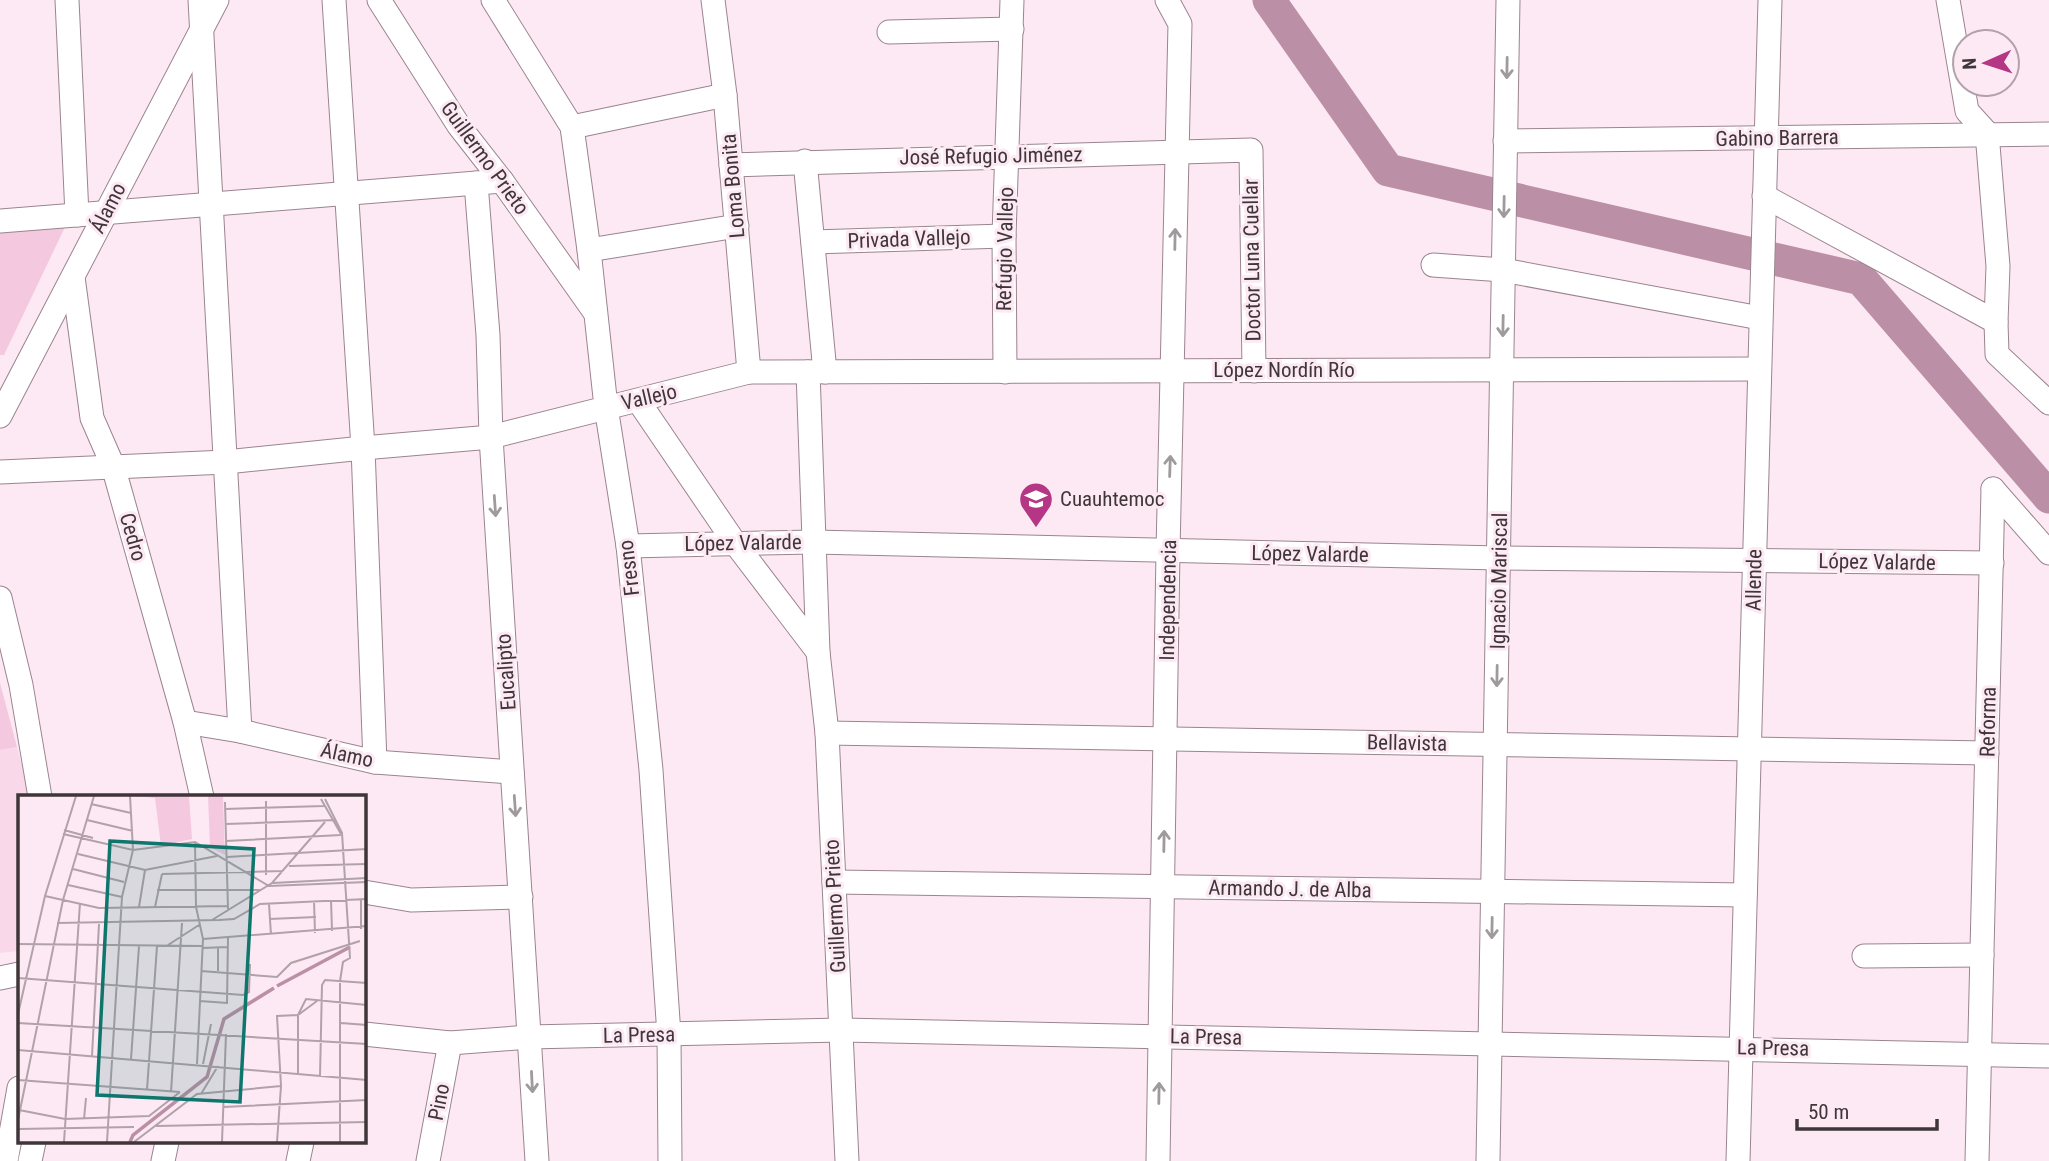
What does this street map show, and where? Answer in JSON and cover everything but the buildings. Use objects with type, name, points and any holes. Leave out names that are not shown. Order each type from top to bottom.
[{"type":"street","points":[[67,0],[77,215]]},
{"type":"street","points":[[200,0],[240,731]]},
{"type":"street","name":"Álamo","points":[[0,416],[104,212],[217,0]]},
{"type":"street","points":[[334,0],[363,448],[375,762]]},
{"type":"street","name":"Guillermo Prieto","points":[[379,0],[459,126],[502,181],[595,312]]},
{"type":"street","name":"Fresno","points":[[493,0],[572,127],[606,407],[628,546],[651,770],[668,1035],[670,1161]]},
{"type":"street","name":"Loma Bonita","points":[[713,0],[725,95],[749,372]]},
{"type":"street","name":"Refugio Vallejo","points":[[1005,372],[1004,236],[1012,0]]},
{"type":"street","name":"Independencia","points":[[1158,1161],[1175,152],[1180,24],[1167,0]]},
{"type":"street","name":"Ignacio Mariscal","points":[[1488,1161],[1508,0]]},
{"type":"street","name":"Allende","points":[[1738,1161],[1764,138],[1770,0]]},
{"type":"street","points":[[1948,0],[1967,111],[1987,134],[1998,266],[1997,354],[2049,403]]},
{"type":"street","points":[[889,32],[1012,29]]},
{"type":"street","points":[[572,127],[725,95]]},
{"type":"street","name":"Gabino Barrera","points":[[1505,149],[1764,138],[2049,134]]},
{"type":"street","name":"José Refugio Jiménez","points":[[731,165],[1251,150]]},
{"type":"street","name":"Doctor Luna Cuellar","points":[[1251,150],[1254,370]]},
{"type":"street","name":"Guillermo Prieto","points":[[806,161],[813,242],[817,372],[814,542],[818,652],[827,733],[847,1161]]},
{"type":"street","points":[[0,220],[502,181]]},
{"type":"street","name":"Eucalipto","points":[[476,183],[488,335],[491,438],[537,1161]]},
{"type":"street","points":[[1764,203],[1996,322]]},
{"type":"street","points":[[589,250],[737,226]]},
{"type":"street","name":"Privada Vallejo","points":[[813,242],[1004,236]]},
{"type":"street","points":[[1433,265],[1504,264],[1760,311]]},
{"type":"street","name":"Cedro","points":[[73,276],[92,418],[113,466],[185,722],[202,795]]},
{"type":"street","name":"López Nordín Río","points":[[817,372],[1759,369]]},
{"type":"street","name":"Vallejo","points":[[0,472],[226,463],[491,438],[749,372],[817,372]]},
{"type":"street","points":[[639,402],[735,543],[818,652]]},
{"type":"street","name":"Reforma","points":[[1977,1161],[1993,489],[2049,553]]},
{"type":"street","name":"López Valarde","points":[[628,546],[814,542],[1499,558],[1992,563]]},
{"type":"street","points":[[0,598],[21,685],[40,795]]},
{"type":"street","name":"Álamo","points":[[185,722],[240,731],[375,762],[512,772]]},
{"type":"street","name":"Bellavista","points":[[827,733],[1987,753]]},
{"type":"street","name":"Armando J. de Alba","points":[[834,882],[1745,895]]},
{"type":"street","points":[[366,892],[411,900],[521,897]]},
{"type":"street","points":[[1864,956],[1982,955]]},
{"type":"street","points":[[0,978],[18,974]]},
{"type":"street","name":"La Presa","points":[[366,1034],[450,1043],[529,1037],[842,1030],[2049,1056]]},
{"type":"street","name":"Pino","points":[[428,1161],[450,1043]]},
{"type":"street","points":[[6,1161],[18,1094]]},
{"type":"shaded area","points":[[65,227],[4,355],[0,355],[0,233]]},
{"type":"shaded area","points":[[0,683],[17,747],[0,750]]},
{"type":"shaded area","points":[[17,747],[29,795],[18,795],[18,951],[0,953],[0,750]]},
{"type":"waterway","points":[[1269,0],[1388,170],[1861,279],[2049,497]]},
{"type":"place","name":"Cuauhtemoc","points":[[1036,529]]}]
